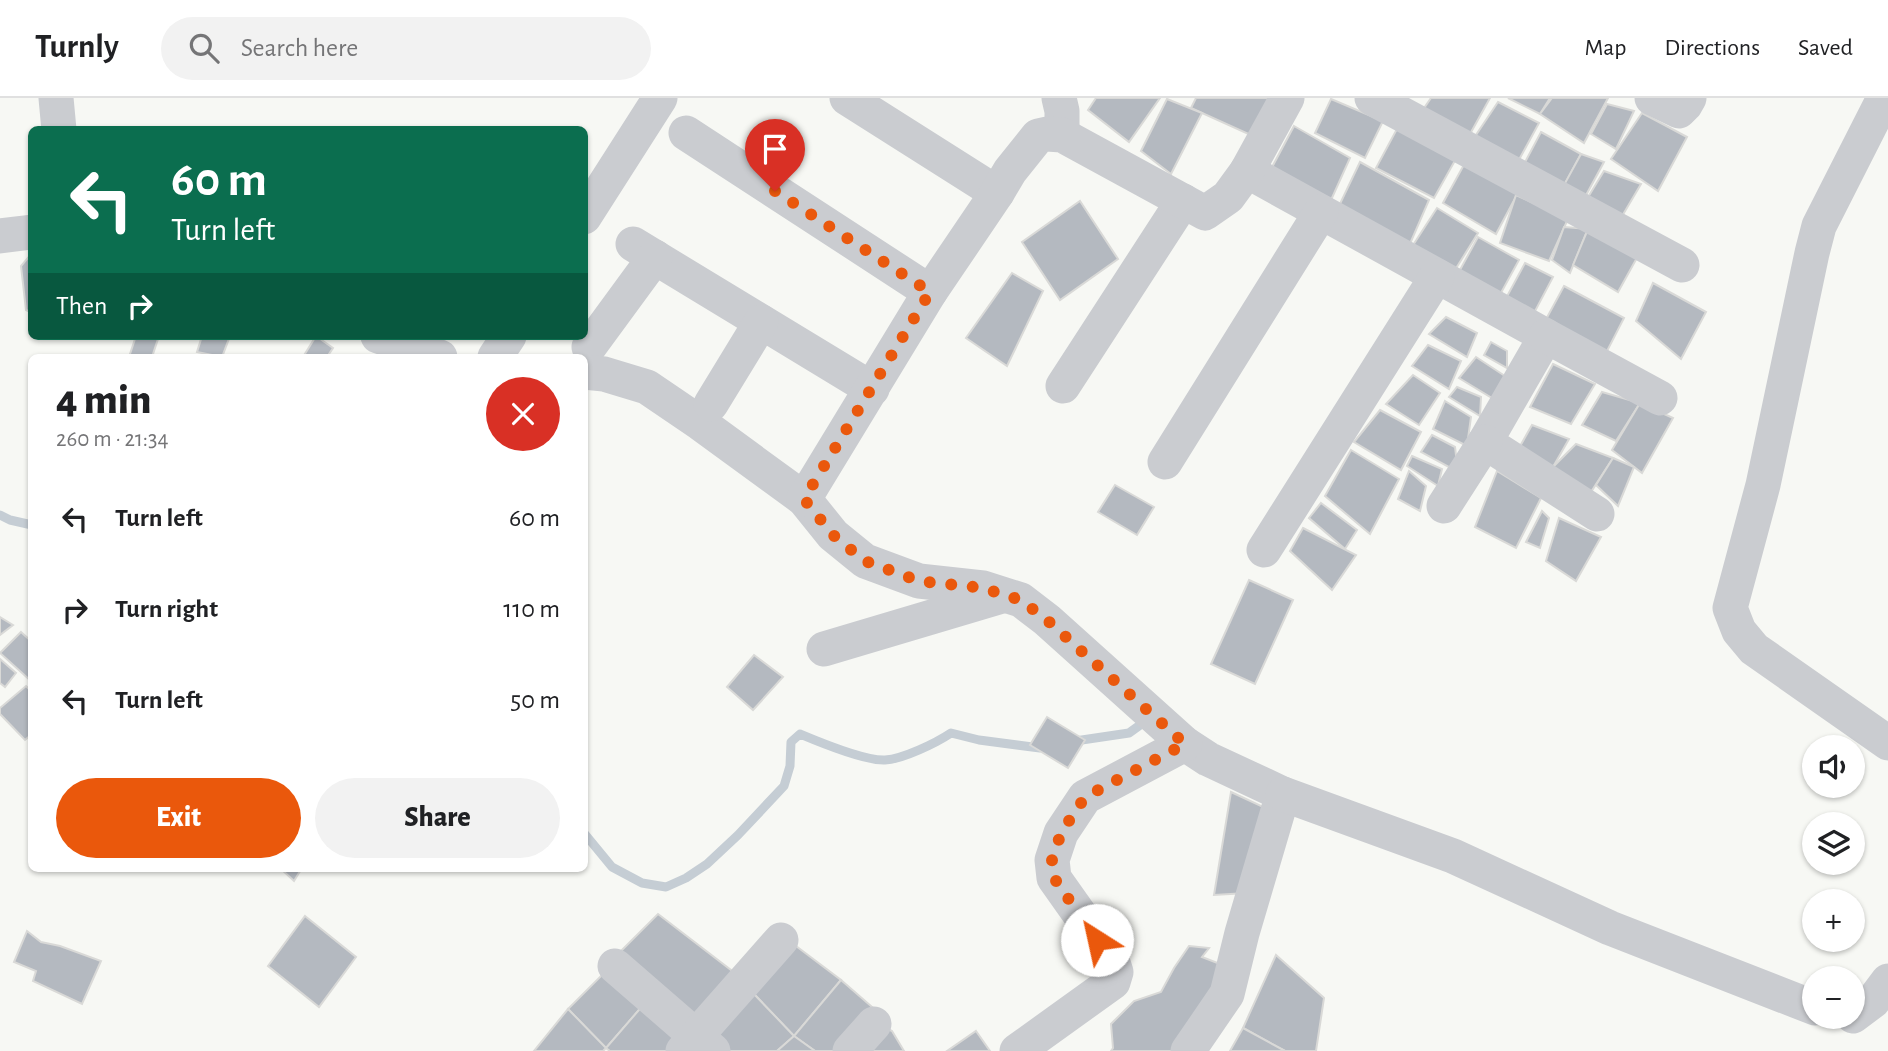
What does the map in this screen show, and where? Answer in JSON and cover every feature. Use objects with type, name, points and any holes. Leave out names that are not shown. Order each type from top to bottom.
[{"type":"street","points":[[56,98],[59,126]]},
{"type":"street","points":[[588,211],[660,98]]},
{"type":"street","points":[[847,98],[998,193]]},
{"type":"street","points":[[1059,98],[1062,135]]},
{"type":"street","points":[[804,499],[930,292],[998,193],[1010,171],[1038,136],[1062,135],[1205,212],[1228,197],[1247,171],[1287,98]]},
{"type":"street","points":[[1372,98],[1682,265]]},
{"type":"street","points":[[1652,98],[1679,111],[1689,98]]},
{"type":"street","points":[[1884,98],[1819,226],[1763,485],[1730,608],[1739,631],[1754,649],[1888,743]]},
{"type":"street","points":[[687,133],[930,292]]},
{"type":"street","points":[[1247,171],[1660,398]]},
{"type":"street","points":[[1063,386],[1183,201]]},
{"type":"street","points":[[1165,462],[1321,212]]},
{"type":"street","points":[[0,236],[28,232]]},
{"type":"street","points":[[588,358],[644,251],[872,389]]},
{"type":"street","points":[[1264,550],[1437,276]]},
{"type":"street","points":[[711,404],[761,321]]},
{"type":"street","points":[[1444,506],[1485,442],[1546,336]]},
{"type":"street","points":[[390,340],[431,354]]},
{"type":"street","points":[[588,361],[604,374],[646,387],[700,423],[804,499],[833,535],[865,561],[919,581],[983,588],[1021,600],[1047,620],[1185,744],[1208,759],[1283,794],[1452,856],[1610,928],[1802,1004]]},
{"type":"street","points":[[1485,442],[1597,514]]},
{"type":"street","points":[[824,649],[1005,595]]},
{"type":"street","points":[[1017,1051],[1112,982],[1116,972],[1112,960],[1054,878],[1052,860],[1061,833],[1085,797],[1185,744]]},
{"type":"street","points":[[1188,1051],[1227,994],[1283,794]]},
{"type":"street","points":[[615,966],[698,1046],[781,940]]},
{"type":"street","points":[[1865,1007],[1874,1001],[1888,981]]},
{"type":"street","points":[[850,1051],[874,1024]]},
{"type":"building","points":[[1096,98],[1160,98],[1129,142],[1088,110]]},
{"type":"building","points":[[1196,98],[1276,98],[1255,137],[1191,108]]},
{"type":"building","points":[[1431,98],[1490,98],[1465,143],[1420,114]]},
{"type":"building","points":[[1508,98],[1550,98],[1540,114]]},
{"type":"building","points":[[1552,98],[1608,98],[1584,143],[1540,114]]},
{"type":"building","points":[[1167,99],[1202,113],[1171,174],[1141,151]]},
{"type":"building","points":[[1331,99],[1383,121],[1365,158],[1315,133]]},
{"type":"building","points":[[1498,102],[1539,123],[1514,169],[1470,144]]},
{"type":"building","points":[[1607,104],[1634,111],[1616,149],[1591,134]]},
{"type":"building","points":[[1642,113],[1687,137],[1658,191],[1611,159]]},
{"type":"building","points":[[1294,126],[1350,158],[1327,209],[1270,171]]},
{"type":"building","points":[[1398,127],[1457,157],[1434,198],[1376,168]]},
{"type":"building","points":[[1541,132],[1581,154],[1560,193],[1522,168]]},
{"type":"building","points":[[1581,154],[1604,162],[1585,197],[1564,185]]},
{"type":"building","points":[[1466,161],[1519,191],[1496,234],[1443,203]]},
{"type":"building","points":[[1360,162],[1429,200],[1406,253],[1337,210]]},
{"type":"building","points":[[1604,171],[1641,184],[1618,223],[1582,207]]},
{"type":"building","points":[[1516,195],[1568,219],[1549,261],[1500,243]]},
{"type":"building","points":[[1080,201],[1118,259],[1060,300],[1022,242]]},
{"type":"building","points":[[1437,208],[1478,233],[1450,278],[1408,253]]},
{"type":"building","points":[[1564,227],[1588,229],[1570,273],[1552,260]]},
{"type":"building","points":[[1588,229],[1638,256],[1618,292],[1573,265]]},
{"type":"building","points":[[1478,237],[1519,260],[1496,302],[1455,279]]},
{"type":"building","points":[[28,258],[28,311],[26,310],[21,266]]},
{"type":"building","points":[[1525,263],[1553,277],[1533,315],[1505,300]]},
{"type":"building","points":[[1012,273],[1043,291],[1007,366],[966,338]]},
{"type":"building","points":[[1653,283],[1706,312],[1681,359],[1636,321]]},
{"type":"building","points":[[1564,286],[1624,318],[1605,355],[1544,323]]},
{"type":"building","points":[[1446,317],[1477,333],[1467,357],[1429,334]]},
{"type":"building","points":[[135,340],[158,340],[153,354],[130,354]]},
{"type":"building","points":[[201,340],[228,340],[223,354],[197,352]]},
{"type":"building","points":[[314,340],[322,340],[333,348],[329,354],[305,354]]},
{"type":"building","points":[[1491,342],[1507,351],[1507,368],[1484,355]]},
{"type":"building","points":[[1428,345],[1461,361],[1449,389],[1412,366]]},
{"type":"building","points":[[1476,357],[1514,382],[1492,398],[1459,378]]},
{"type":"building","points":[[1553,364],[1595,384],[1571,424],[1530,407]]},
{"type":"building","points":[[1413,375],[1440,393],[1419,425],[1386,404]]},
{"type":"building","points":[[1457,387],[1481,397],[1480,416],[1449,397]]},
{"type":"building","points":[[1602,392],[1640,403],[1616,441],[1582,425]]},
{"type":"building","points":[[1445,401],[1471,417],[1467,446],[1433,429]]},
{"type":"building","points":[[1640,403],[1673,418],[1642,473],[1612,450]]},
{"type":"building","points":[[1380,410],[1421,432],[1401,470],[1354,442]]},
{"type":"building","points":[[1532,425],[1569,439],[1549,474],[1519,448]]},
{"type":"building","points":[[1432,435],[1455,447],[1458,472],[1421,452]]},
{"type":"building","points":[[1576,444],[1613,458],[1589,495],[1552,468]]},
{"type":"building","points":[[1351,450],[1399,479],[1370,534],[1325,496]]},
{"type":"building","points":[[1412,456],[1442,469],[1438,486],[1407,466]]},
{"type":"building","points":[[1613,458],[1634,467],[1618,506],[1596,485]]},
{"type":"building","points":[[1409,471],[1426,486],[1420,511],[1398,499]]},
{"type":"building","points":[[1497,471],[1541,498],[1516,548],[1475,527]]},
{"type":"building","points":[[1115,485],[1154,507],[1137,535],[1098,512]]},
{"type":"building","points":[[1321,503],[1357,530],[1345,549],[1309,518]]},
{"type":"building","points":[[1542,511],[1549,518],[1540,548],[1526,542]]},
{"type":"building","points":[[1559,518],[1601,537],[1576,581],[1546,561]]},
{"type":"building","points":[[1303,528],[1356,555],[1332,590],[1290,551]]},
{"type":"building","points":[[1249,580],[1293,600],[1255,684],[1211,664]]},
{"type":"building","points":[[0,617],[13,625],[0,635]]},
{"type":"building","points":[[21,632],[28,638],[28,678],[0,653]]},
{"type":"building","points":[[754,655],[783,677],[753,710],[727,687]]},
{"type":"building","points":[[0,659],[16,673],[5,687],[0,683]]},
{"type":"building","points":[[26,686],[28,688],[28,737],[25,740],[0,714],[0,708]]},
{"type":"building","points":[[1047,717],[1085,740],[1068,768],[1030,745]]},
{"type":"building","points":[[1231,792],[1272,811],[1247,893],[1214,895]]},
{"type":"building","points":[[284,872],[300,872],[294,881]]},
{"type":"building","points":[[658,914],[740,977],[697,1027],[617,955]]},
{"type":"building","points":[[305,916],[356,957],[319,1007],[268,966]]},
{"type":"building","points":[[27,931],[41,942],[101,961],[82,1004],[33,981],[36,971],[14,962]]},
{"type":"building","points":[[796,946],[841,980],[794,1036],[753,993]]},
{"type":"building","points":[[1189,946],[1209,948],[1202,957],[1233,969],[1188,1051],[1111,1051],[1111,1024],[1134,1001],[1161,992]]},
{"type":"building","points":[[1276,955],[1324,998],[1316,1051],[1285,1051],[1243,1028]]},
{"type":"building","points":[[607,970],[645,1003],[606,1048],[568,1009]]},
{"type":"building","points":[[841,980],[879,1013],[842,1051],[815,1051],[794,1036]]},
{"type":"building","points":[[753,993],[794,1036],[777,1051],[729,1051],[713,1039]]},
{"type":"building","points":[[645,1003],[688,1038],[675,1051],[610,1051],[606,1048]]},
{"type":"building","points":[[568,1009],[606,1048],[603,1051],[534,1051]]},
{"type":"building","points":[[886,1028],[892,1031],[904,1051],[866,1051]]},
{"type":"building","points":[[1243,1028],[1285,1051],[1230,1051]]},
{"type":"building","points":[[976,1031],[990,1051],[947,1051]]},
{"type":"building","points":[[794,1036],[815,1051],[777,1051]]},
{"type":"waterway","points":[[0,515],[28,524]]},
{"type":"waterway","points":[[1075,741],[1129,733],[1147,720]]},
{"type":"waterway","points":[[588,838],[612,867],[642,883],[666,887],[707,864],[784,786],[790,766],[791,742],[800,734],[854,754],[885,760],[919,750],[951,733],[979,740],[1044,747]]},
{"type":"route","points":[[775,191],[930,292],[804,499],[833,535],[865,561],[919,581],[983,588],[1021,600],[1047,620],[1185,744],[1085,797],[1061,833],[1052,860],[1054,878],[1097,940]]}]
